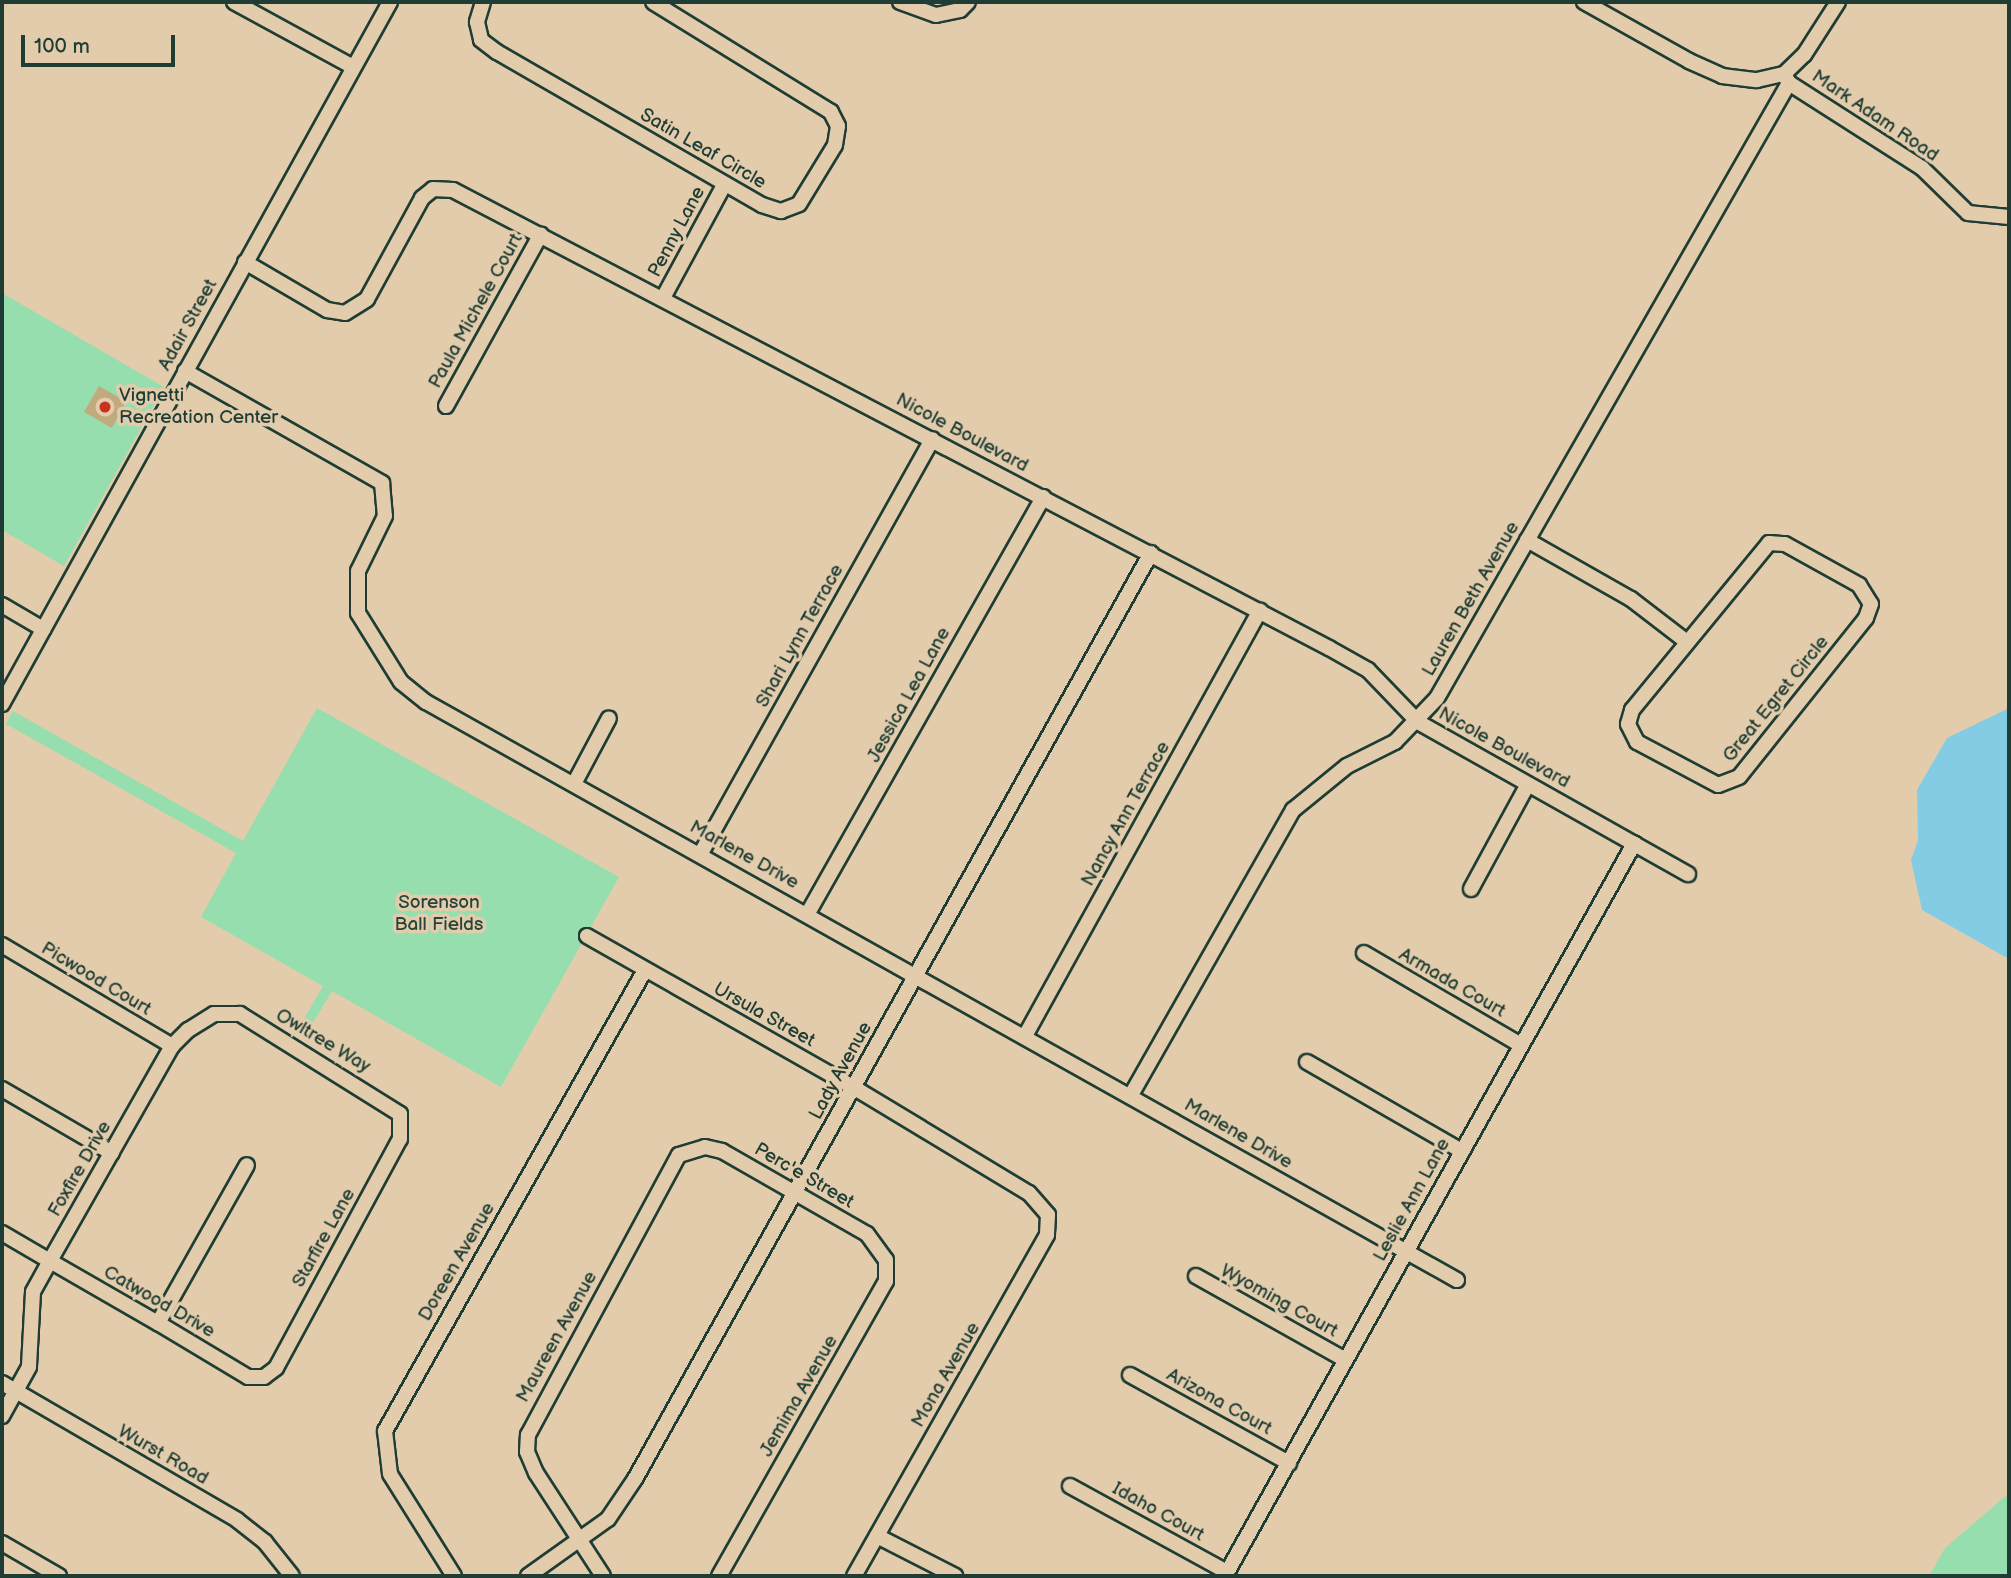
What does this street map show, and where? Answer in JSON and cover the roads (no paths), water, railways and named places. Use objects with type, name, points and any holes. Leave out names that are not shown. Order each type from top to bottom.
[{"type":"street","points":[[234,2],[353,66]]},
{"type":"street","name":"Adair Street","points":[[2,704],[390,2]]},
{"type":"street","name":"Satin Leaf Circle","points":[[483,2],[477,22],[481,40],[497,52],[724,184],[781,211],[799,204],[835,145],[838,126],[819,100],[653,2]]},
{"type":"street","points":[[900,2],[936,15],[960,10],[968,2]]},
{"type":"street","points":[[1584,2],[1722,76],[1757,80],[1786,79]]},
{"type":"street","name":"Lauren Beth Avenue","points":[[1131,1095],[1293,810],[1320,784],[1395,742],[1418,722],[1527,540],[1786,79],[1838,2]]},
{"type":"street","name":"Mark Adam Road","points":[[1786,79],[1922,168],[1968,213],[2009,217]]},
{"type":"street","name":"Penny Lane","points":[[663,298],[724,184]]},
{"type":"street","name":"Nicole Boulevard","points":[[245,262],[327,310],[345,313],[367,299],[422,198],[433,189],[453,190],[1151,553],[1367,670],[1418,722],[1688,874]]},
{"type":"street","name":"Paula Michele Court","points":[[446,407],[541,234]]},
{"type":"street","name":"Marlene Drive","points":[[184,371],[382,483],[385,516],[358,571],[358,613],[372,642],[401,682],[426,702],[575,782],[1457,1280]]},
{"type":"street","name":"Shari Lynn Terrace","points":[[701,853],[932,439]]},
{"type":"street","name":"Jessica Lea Lane","points":[[808,913],[1043,497]]},
{"type":"street","points":[[1527,540],[1630,598],[1686,642]]},
{"type":"street","name":"Great Egret Circle","points":[[1769,543],[1785,544],[1859,585],[1871,604],[1866,618],[1804,697],[1739,777],[1727,784],[1718,785],[1630,735],[1632,710],[1686,642],[1769,543]]},
{"type":"street","name":"Lady Avenue","points":[[528,1576],[579,1543],[608,1519],[635,1479],[1151,553]]},
{"type":"street","points":[[2,606],[43,629]]},
{"type":"street","name":"Nancy Ann Terrace","points":[[1025,1036],[1260,611]]},
{"type":"street","points":[[575,782],[609,718]]},
{"type":"street","points":[[1471,889],[1528,784]]},
{"type":"street","name":"Leslie Ann Lane","points":[[1226,1574],[1634,844]]},
{"type":"street","name":"Ursula Street","points":[[587,936],[853,1087],[1029,1193]]},
{"type":"street","name":"Picwood Court","points":[[2,945],[172,1046]]},
{"type":"street","name":"Armada Court","points":[[1364,953],[1521,1045]]},
{"type":"street","name":"Doreen Avenue","points":[[454,1576],[390,1474],[385,1431],[645,970]]},
{"type":"street","name":"Foxfire Drive","points":[[2,1416],[29,1367],[33,1292],[172,1046],[214,1014],[240,1014]]},
{"type":"street","name":"Owltree Way","points":[[240,1014],[386,1102]]},
{"type":"street","points":[[1307,1062],[1462,1152]]},
{"type":"street","points":[[2,1089],[112,1153]]},
{"type":"street","name":"Starfire Lane","points":[[248,1377],[264,1377],[276,1368],[400,1139],[400,1114],[386,1102]]},
{"type":"street","name":"Maureen Avenue","points":[[603,1576],[579,1543],[536,1473],[527,1452],[528,1435],[679,1156],[705,1147],[722,1151]]},
{"type":"street","name":"Perc'e Street","points":[[722,1151],[867,1234]]},
{"type":"street","points":[[158,1323],[247,1165]]},
{"type":"street","name":"Mona Avenue","points":[[854,1576],[1047,1235],[1048,1214],[1029,1193]]},
{"type":"street","name":"Catwood Drive","points":[[2,1233],[248,1377]]},
{"type":"street","name":"Jemima Avenue","points":[[719,1576],[886,1281],[886,1260],[867,1234]]},
{"type":"street","name":"Wyoming Court","points":[[1196,1276],[1344,1359]]},
{"type":"street","name":"Arizona Court","points":[[1130,1375],[1289,1463]]},
{"type":"street","name":"Wurst Road","points":[[2,1382],[237,1520],[265,1542],[292,1576]]},
{"type":"street","name":"Idaho Court","points":[[1070,1486],[1226,1574]]},
{"type":"street","points":[[877,1536],[955,1576]]},
{"type":"street","points":[[2,1543],[59,1576]]},
{"type":"water","points":[[2009,708],[2009,959],[1922,910],[1911,860],[1918,840],[1917,790],[1947,738]]},
{"type":"place","name":"Vignetti Recreation Center","points":[[105,407]]},
{"type":"park label","name":"Sorenson Ball Fields","points":[[439,914]]}]
